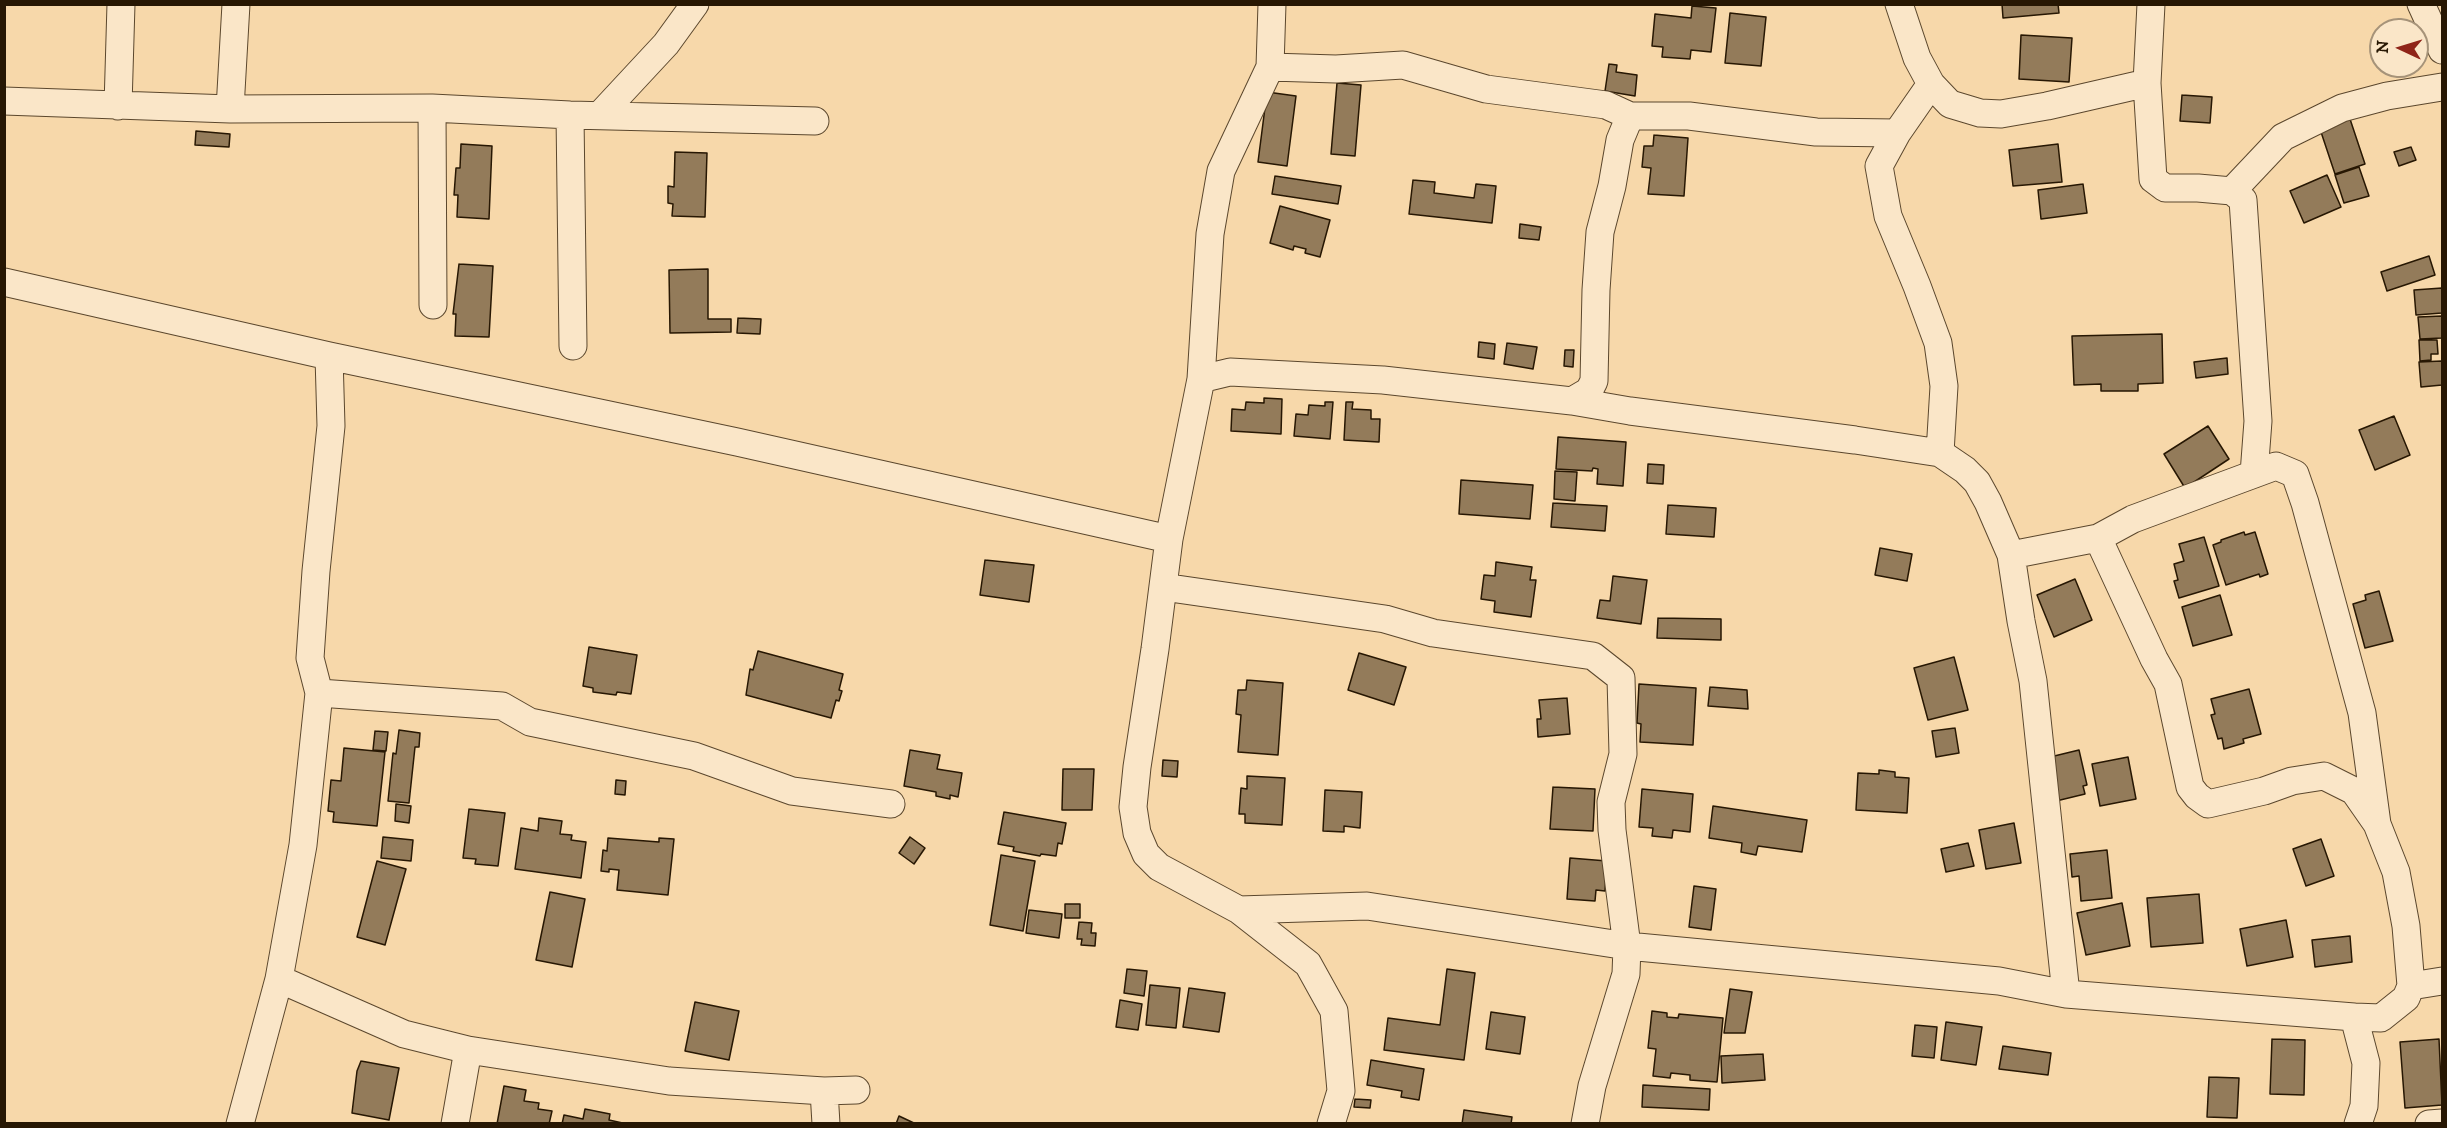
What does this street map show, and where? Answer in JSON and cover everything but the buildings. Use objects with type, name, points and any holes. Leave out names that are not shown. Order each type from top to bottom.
[{"type":"street","points":[[118,106],[121,4]]},
{"type":"street","points":[[230,109],[236,4]]},
{"type":"street","points":[[600,115],[666,44],[695,4]]},
{"type":"street","points":[[1272,4],[1270,67],[1221,171],[1210,234],[1201,379],[1168,539],[1133,807],[1137,832],[1146,854],[1159,867],[1239,910],[1308,964],[1334,1011],[1341,1091],[1332,1124]]},
{"type":"street","points":[[1899,4],[1917,58],[1931,84],[1950,105],[1980,113],[2001,114],[2057,104],[2147,82]]},
{"type":"street","points":[[2151,4],[2147,82],[2153,179],[2165,188],[2232,191],[2243,200],[2258,421],[2254,474]]},
{"type":"street","points":[[2421,4],[2442,50]]},
{"type":"street","points":[[1270,67],[1336,69],[1404,65],[1486,89],[1606,105],[1630,116],[1689,116],[1816,132],[1897,133]]},
{"type":"street","points":[[1931,84],[1897,133],[1880,166],[1888,216],[1938,343],[1944,386],[1940,453]]},
{"type":"street","points":[[2232,191],[2283,137],[2342,108],[2387,96],[2442,87]]},
{"type":"street","points":[[4,101],[230,109],[432,108],[570,115],[815,121]]},
{"type":"street","points":[[432,108],[433,305]]},
{"type":"street","points":[[570,115],[573,346]]},
{"type":"street","points":[[1572,401],[1589,391],[1594,381],[1600,232],[1612,186],[1620,140],[1630,116]]},
{"type":"street","points":[[4,282],[328,356],[725,440],[1168,539]]},
{"type":"street","points":[[240,1124],[279,979],[303,844],[319,693],[310,658],[316,571],[331,426],[328,356]]},
{"type":"street","points":[[1201,379],[1230,372],[1333,376],[1572,401],[1940,453],[1965,470],[1977,482],[1988,502],[2011,555],[2033,681],[2066,994]]},
{"type":"street","points":[[1239,910],[1367,906],[1627,946],[1999,981],[2066,994],[2354,1017],[2381,1018],[2406,998],[2411,986],[2406,926],[2396,872],[2378,824],[2362,713],[2295,474],[2276,466],[2133,519],[2098,538],[2011,555]]},
{"type":"street","points":[[2098,538],[2154,659],[2168,684],[2190,786],[2197,796],[2208,804],[2264,791],[2292,781],[2324,776],[2354,791],[2378,824]]},
{"type":"street","points":[[1163,587],[1385,619],[1433,633],[1593,656],[1621,678],[1623,754],[1611,802],[1612,830],[1627,946],[1626,974],[1592,1086],[1584,1124]]},
{"type":"street","points":[[319,693],[502,706],[530,722],[694,756],[792,791],[891,804]]},
{"type":"street","points":[[279,979],[404,1034],[468,1050],[669,1081],[824,1091],[856,1090]]},
{"type":"street","points":[[2411,986],[2442,981]]},
{"type":"street","points":[[2354,1017],[2366,1062],[2364,1106],[2358,1124]]},
{"type":"street","points":[[455,1124],[468,1050]]},
{"type":"street","points":[[824,1091],[826,1124]]},
{"type":"street","points":[[2429,1124],[2442,1123]]}]
